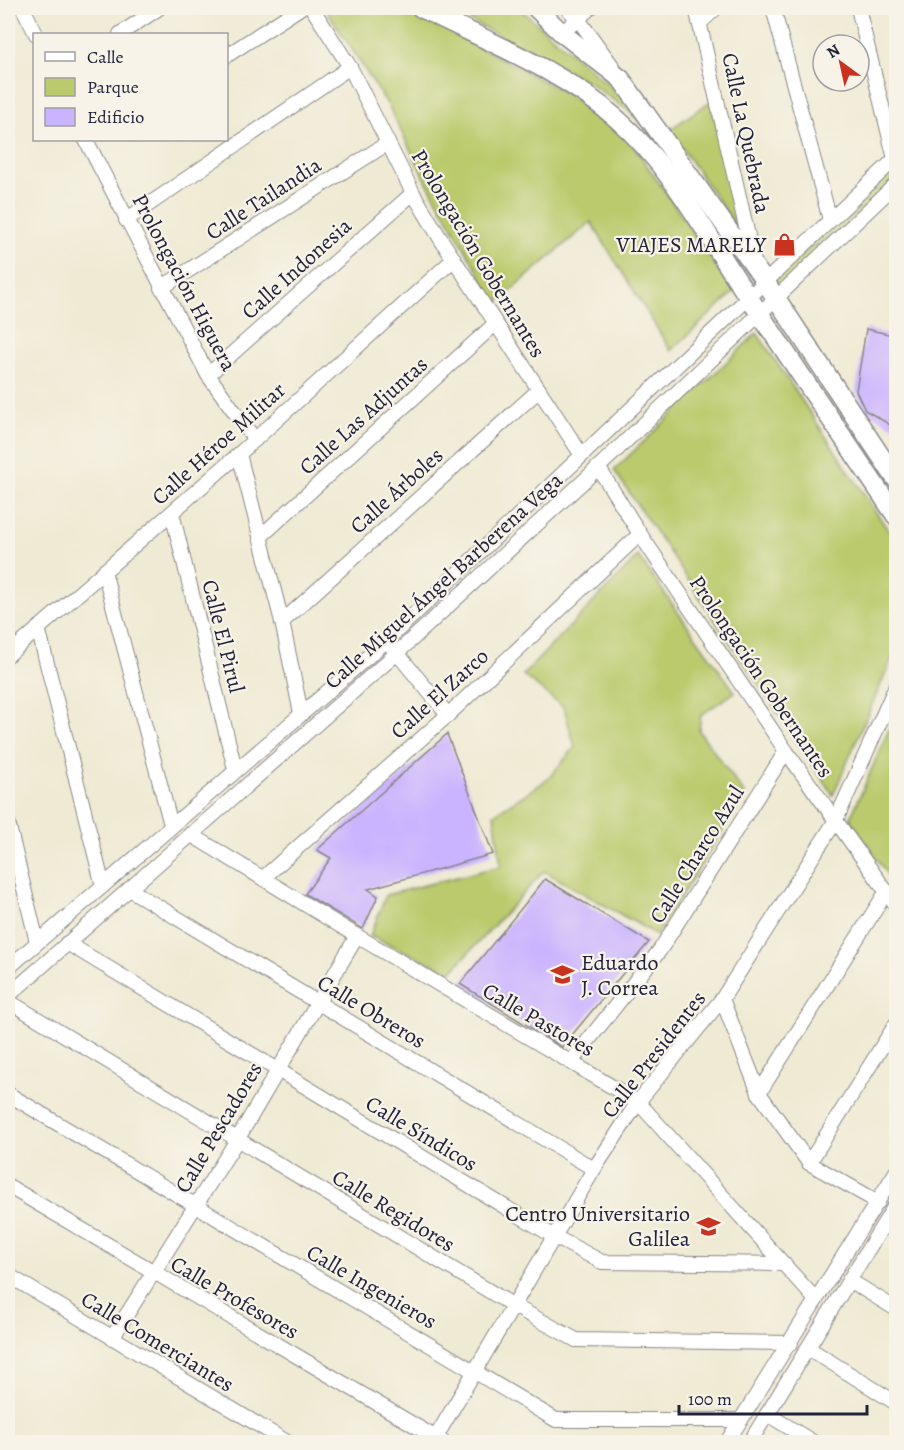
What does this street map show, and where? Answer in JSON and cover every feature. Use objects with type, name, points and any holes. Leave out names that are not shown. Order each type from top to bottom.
[{"type":"main road","points":[[421,8],[588,96],[618,120],[644,148],[686,201],[754,306],[897,516]]},
{"type":"main road","points":[[536,8],[562,33],[621,79],[771,290],[897,479]]},
{"type":"street","points":[[23,8],[36,33]]},
{"type":"street","points":[[122,33],[159,8]]},
{"type":"street","points":[[228,55],[300,8]]},
{"type":"street","name":"Prolongación Gobernantes","points":[[312,8],[350,67],[413,193],[495,324],[581,454]]},
{"type":"street","points":[[567,8],[579,19],[621,79]]},
{"type":"street","points":[[562,33],[590,8]]},
{"type":"street","name":"Calle La Quebrada","points":[[696,8],[702,21],[755,267]]},
{"type":"street","points":[[702,21],[716,8]]},
{"type":"street","points":[[773,8],[830,220]]},
{"type":"street","points":[[858,8],[896,159]]},
{"type":"street","points":[[126,220],[350,67]]},
{"type":"street","name":"Prolongación Higuera","points":[[92,142],[126,220],[208,375],[255,440]]},
{"type":"street","name":"Calle Tailandia","points":[[161,288],[388,143]]},
{"type":"street","name":"Calle Miguel Ángel Barberena Vega","points":[[771,290],[830,220],[896,159]]},
{"type":"street","name":"Calle Miguel Ángel Barberena Vega","points":[[8,996],[397,653],[598,467],[771,290],[897,184]]},
{"type":"street","name":"Calle Indonesia","points":[[208,375],[413,193]]},
{"type":"street","name":"Calle Héroe Militar","points":[[8,655],[255,440],[454,259]]},
{"type":"street","name":"Calle Miguel Ángel Barberena Vega","points":[[8,968],[235,769],[386,641],[581,454],[754,306]]},
{"type":"street","name":"Calle Las Adjuntas","points":[[260,537],[495,324]]},
{"type":"street","name":"Calle Árboles","points":[[282,622],[538,390]]},
{"type":"street","points":[[239,454],[282,622],[301,713]]},
{"type":"street","name":"Prolongación Gobernantes","points":[[598,467],[640,534],[786,751],[897,906]]},
{"type":"street","name":"Calle El Pirul","points":[[172,513],[235,769]]},
{"type":"street","name":"Calle El Zarco","points":[[263,878],[448,715],[640,534]]},
{"type":"street","points":[[104,571],[171,825]]},
{"type":"street","points":[[38,628],[103,886]]},
{"type":"street","points":[[386,641],[448,715]]},
{"type":"street","name":"Calle Presidentes","points":[[437,1441],[474,1371],[594,1169],[638,1101],[722,999],[836,820],[897,686]]},
{"type":"street","name":"Calle Charco Azul","points":[[571,1062],[660,950],[786,751]]},
{"type":"street","points":[[8,824],[37,942]]},
{"type":"street","name":"Calle Pastores","points":[[190,834],[357,936],[638,1101],[816,1300]]},
{"type":"street","name":"Calle Obreros","points":[[129,889],[594,1169]]},
{"type":"street","points":[[759,1093],[887,891]]},
{"type":"street","name":"Calle Pescadores","points":[[112,1338],[237,1140],[316,1002],[357,936]]},
{"type":"street","name":"Calle Síndicos","points":[[67,943],[555,1237],[602,1262],[784,1264]]},
{"type":"street","points":[[722,999],[759,1093],[809,1163],[878,1203]]},
{"type":"street","name":"Calle Regidores","points":[[8,1001],[514,1306],[576,1340],[791,1342]]},
{"type":"street","points":[[809,1163],[897,1024]]},
{"type":"street","name":"Calle Ingenieros","points":[[8,1094],[556,1420],[741,1420]]},
{"type":"street","points":[[727,1443],[897,1172]]},
{"type":"street","name":"Calle Profesores","points":[[8,1186],[437,1441]]},
{"type":"street","points":[[750,1443],[849,1280],[895,1212]]},
{"type":"street","name":"Calle Comerciantes","points":[[8,1275],[287,1443]]},
{"type":"street","points":[[849,1280],[897,1309]]},
{"type":"street","points":[[808,1348],[897,1402]]},
{"type":"street","points":[[767,1414],[813,1443]]},
{"type":"green space","points":[[325,8],[407,8],[571,96],[631,142],[734,292],[671,351],[591,222],[496,303],[425,179],[388,105]]},
{"type":"green space","points":[[446,8],[519,8],[630,103],[659,141],[627,110],[587,81]]},
{"type":"green space","points":[[711,101],[743,236],[669,130]]},
{"type":"green space","points":[[896,167],[896,177],[779,288],[772,283]]},
{"type":"green space","points":[[757,333],[896,542],[896,649],[833,795],[614,470]]},
{"type":"green space","points":[[638,556],[735,692],[701,715],[699,731],[745,794],[657,935],[544,871],[451,972],[370,936],[386,895],[501,866],[494,814],[547,780],[575,747],[564,708],[523,675]]},
{"type":"green space","points":[[896,713],[896,887],[850,819]]},
{"type":"building","points":[[866,329],[897,336],[897,429],[865,410],[856,391]]},
{"type":"building","points":[[447,734],[493,854],[368,889],[378,896],[363,929],[305,894],[331,858],[317,850]]},
{"type":"building","points":[[545,879],[649,942],[562,1047],[460,984]]},
{"type":"place","name":"VIAJES MARELY","points":[[784,244]]},
{"type":"place","name":"Eduardo J. Correa","points":[[563,975]]},
{"type":"place","name":"Centro Universitario Galilea","points":[[708,1226]]}]
